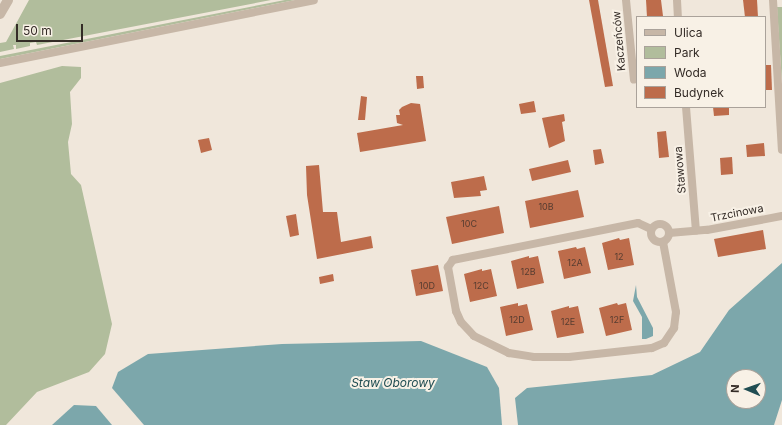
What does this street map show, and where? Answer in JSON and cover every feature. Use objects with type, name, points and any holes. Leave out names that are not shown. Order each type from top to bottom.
[{"type":"street","points":[[0,14],[8,0]]},
{"type":"street","points":[[0,63],[314,0]]},
{"type":"street","name":"Kaczeńców","points":[[626,0],[634,80]]},
{"type":"street","points":[[677,0],[678,16]]},
{"type":"street","points":[[773,0],[782,150]]},
{"type":"street","name":"Stawowa","points":[[686,108],[696,231]]},
{"type":"street","name":"Trzcinowa","points":[[669,233],[696,231],[782,216]]},
{"type":"street","points":[[638,223],[651,229],[660,224],[666,226],[669,233],[663,242],[676,312],[674,328],[664,343],[652,348],[569,357],[534,357],[509,353],[474,336],[461,322],[456,311],[448,267],[453,260],[638,223]]},
{"type":"street","points":[[651,229],[652,238],[657,242],[663,242]]},
{"type":"green space","points":[[29,0],[271,0],[37,45],[36,42],[30,43],[30,46],[16,49],[16,45],[13,45],[14,49],[0,52],[0,43],[6,42]]},
{"type":"green space","points":[[285,0],[295,0],[0,59],[0,56]]},
{"type":"green space","points":[[777,7],[782,7],[782,83],[779,39]]},
{"type":"green space","points":[[62,66],[81,67],[81,78],[70,92],[72,124],[68,142],[71,174],[81,185],[112,324],[105,354],[89,372],[37,392],[6,425],[0,425],[0,83]]},
{"type":"water","points":[[782,263],[782,400],[774,425],[518,425],[515,398],[527,388],[652,375],[700,352],[729,310]]},
{"type":"water","points":[[636,285],[637,297],[653,328],[653,336],[646,339],[642,339],[642,317],[633,301]]},
{"type":"water","name":"Staw Oborowy","points":[[421,341],[487,367],[499,388],[502,425],[144,425],[112,388],[118,372],[148,354],[282,344]]},
{"type":"water","points":[[74,405],[96,406],[112,425],[52,425]]},
{"type":"building","points":[[589,0],[598,0],[613,86],[605,87]]},
{"type":"building","points":[[646,0],[661,0],[663,16],[647,16]]},
{"type":"building","points":[[743,0],[757,0],[758,16],[745,16]]},
{"type":"building","points":[[766,65],[771,65],[772,90],[766,90]]},
{"type":"building","points":[[416,76],[423,76],[424,88],[417,89]]},
{"type":"building","points":[[361,96],[367,97],[365,120],[358,120]]},
{"type":"building","points":[[534,101],[536,112],[521,114],[519,104]]},
{"type":"building","points":[[411,103],[420,104],[426,141],[360,152],[357,133],[403,125],[397,123],[396,115],[400,115],[399,110],[402,107]]},
{"type":"building","points":[[713,108],[729,108],[729,115],[714,116]]},
{"type":"building","points":[[564,114],[565,121],[562,122],[565,141],[549,148],[542,118]]},
{"type":"building","points":[[666,131],[669,157],[659,158],[657,132]]},
{"type":"building","points":[[209,138],[212,150],[201,153],[198,140]]},
{"type":"building","points":[[764,143],[765,156],[747,157],[746,145]]},
{"type":"building","points":[[601,149],[604,163],[595,165],[593,150]]},
{"type":"building","points":[[732,157],[733,174],[721,175],[720,158]]},
{"type":"building","points":[[568,160],[571,172],[532,181],[529,169]]},
{"type":"building","points":[[319,165],[323,212],[337,212],[341,242],[371,236],[373,248],[317,259],[307,195],[306,166]]},
{"type":"building","points":[[484,176],[487,190],[480,191],[481,196],[454,198],[451,182]]},
{"type":"building","points":[[578,190],[584,217],[530,228],[525,201]]},
{"type":"building","points":[[499,206],[504,233],[452,244],[446,217]]},
{"type":"building","points":[[296,214],[299,235],[290,237],[286,216]]},
{"type":"building","points":[[763,230],[766,249],[718,257],[714,239]]},
{"type":"building","points":[[619,238],[620,240],[629,238],[634,265],[608,270],[602,243]]},
{"type":"building","points":[[576,247],[577,249],[585,247],[591,273],[564,279],[558,251]]},
{"type":"building","points":[[529,256],[529,258],[538,256],[544,283],[517,289],[511,261]]},
{"type":"building","points":[[438,265],[443,291],[416,296],[411,270]]},
{"type":"building","points":[[482,269],[482,271],[491,269],[497,296],[470,302],[464,274]]},
{"type":"building","points":[[333,274],[334,281],[320,284],[319,277]]},
{"type":"building","points":[[518,303],[518,306],[527,304],[533,330],[506,336],[500,307]]},
{"type":"building","points":[[617,303],[618,305],[626,303],[632,330],[606,336],[599,308]]},
{"type":"building","points":[[569,306],[569,308],[578,306],[584,333],[557,338],[551,311]]}]
